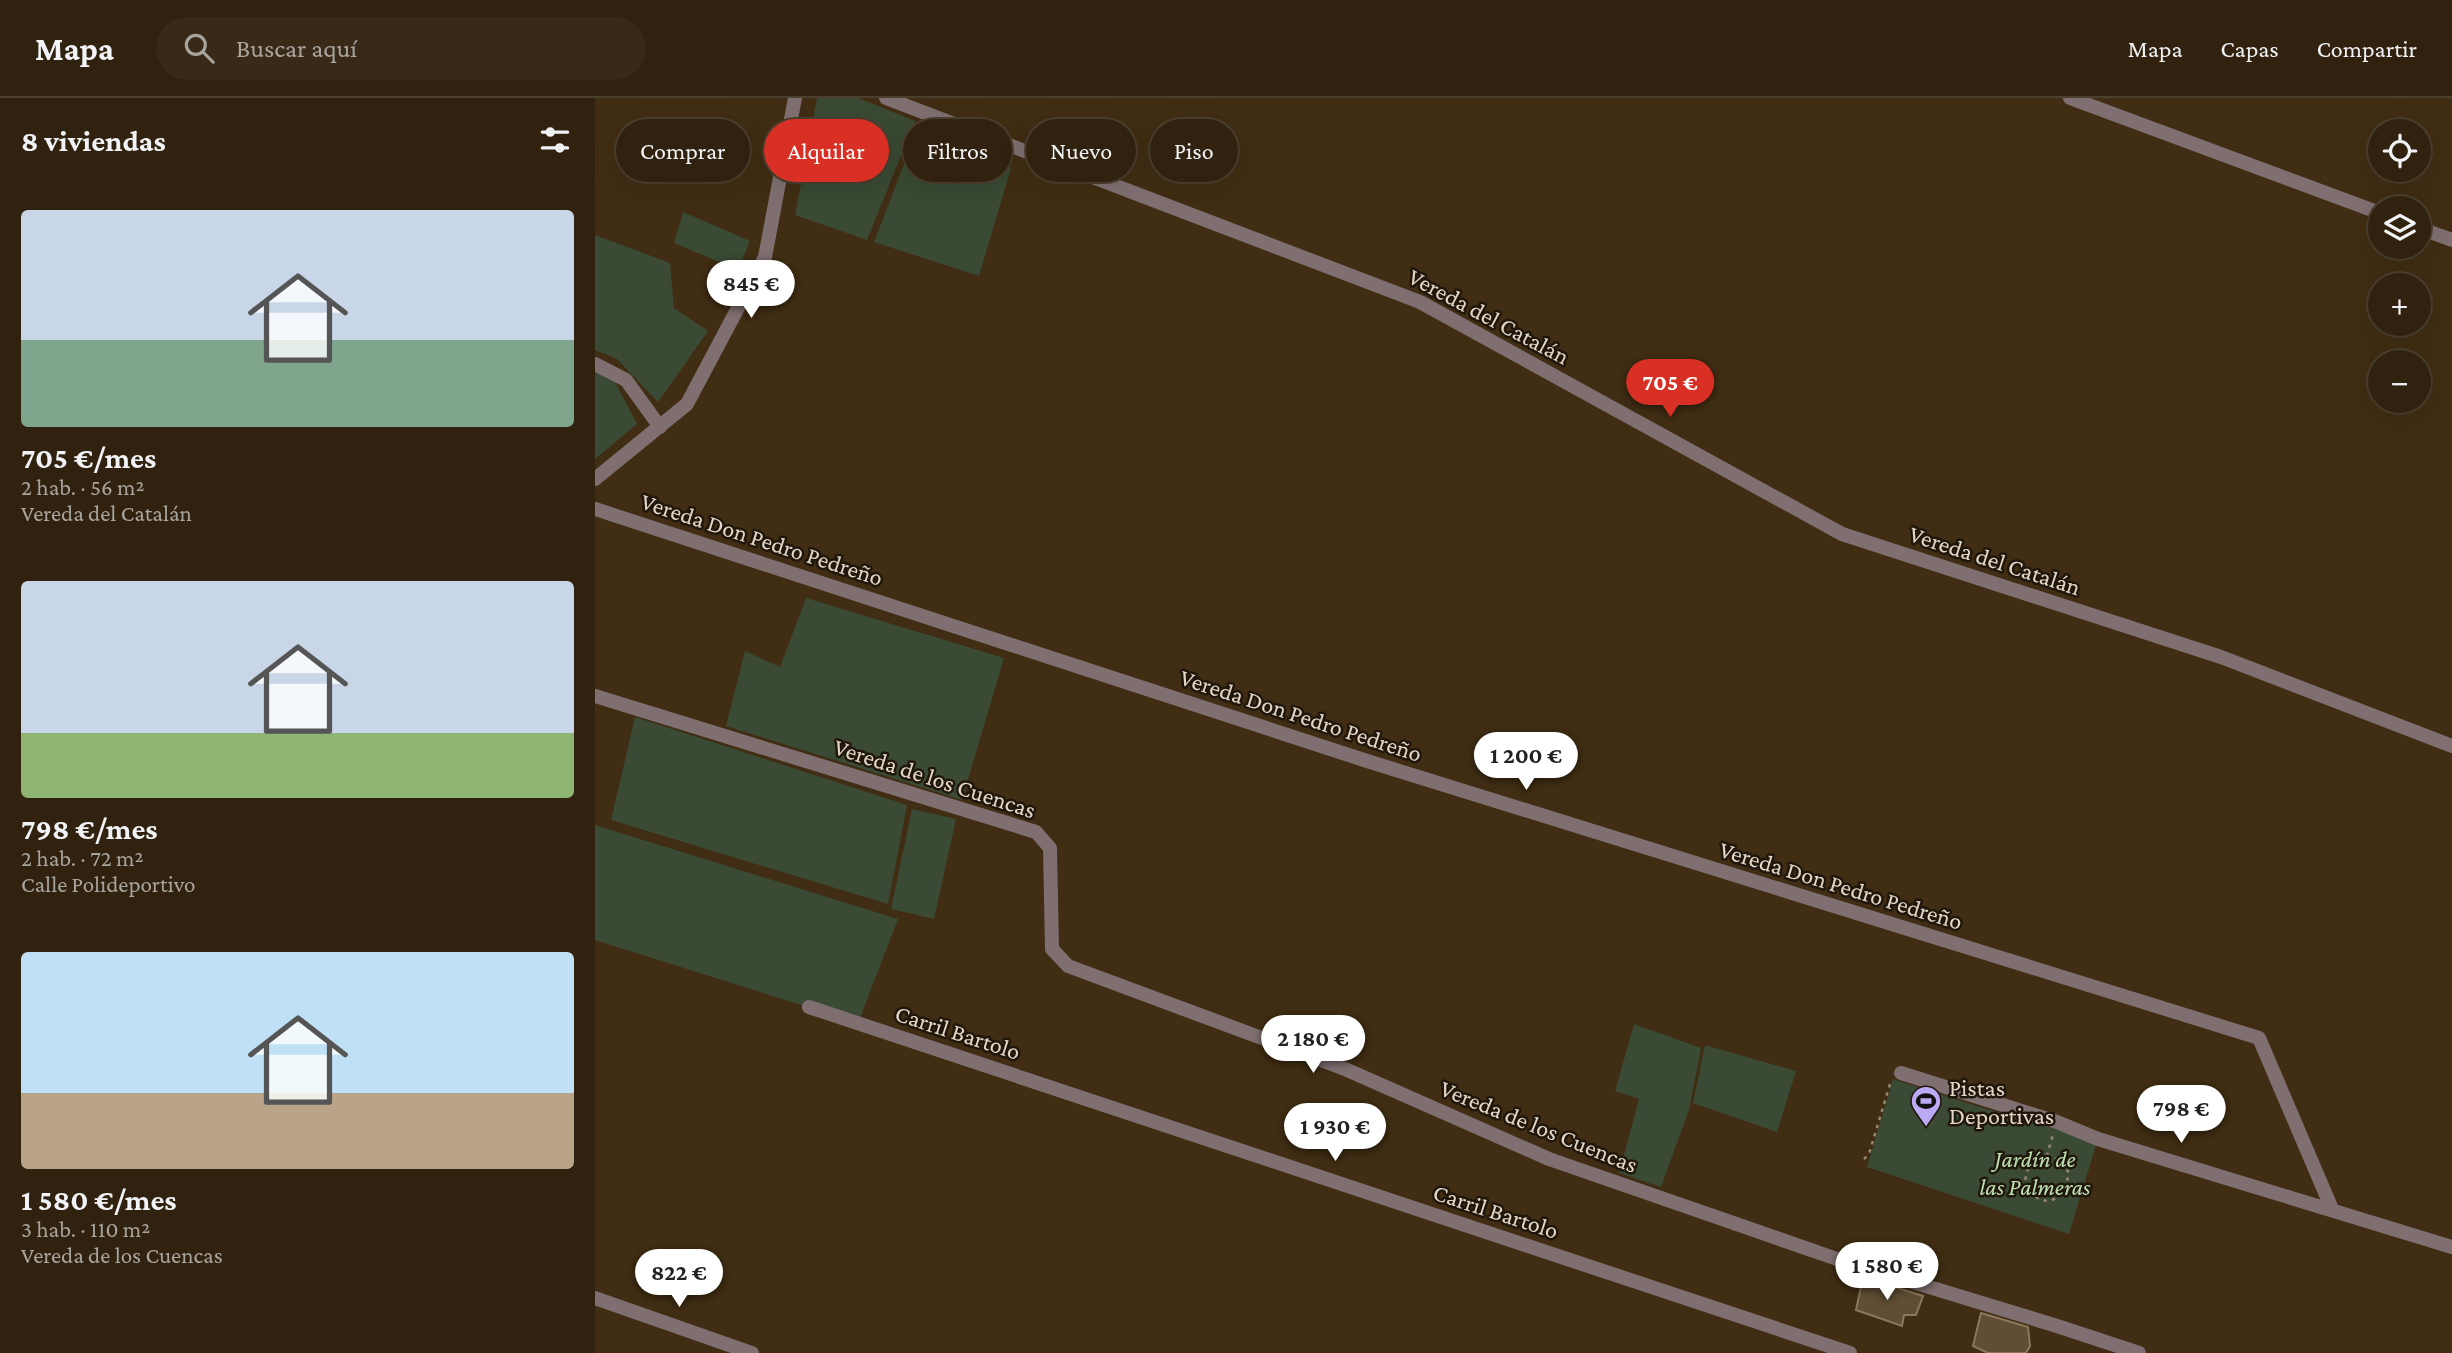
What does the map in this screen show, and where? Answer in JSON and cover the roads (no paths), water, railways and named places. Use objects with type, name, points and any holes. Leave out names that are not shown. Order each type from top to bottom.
[{"type":"street","points":[[595,479],[687,404],[765,257],[795,98]]},
{"type":"street","name":"Vereda del Catalán","points":[[886,98],[1420,302],[1842,534],[2221,657],[2452,746]]},
{"type":"street","points":[[2070,98],[2368,209]]},
{"type":"street","points":[[2431,232],[2452,240]]},
{"type":"street","points":[[595,364],[626,380],[660,427]]},
{"type":"street","name":"Vereda Don Pedro Pedreño","points":[[595,509],[1351,756],[2259,1038],[2332,1209]]},
{"type":"street","name":"Vereda de los Cuencas","points":[[595,696],[1036,832],[1050,848],[1052,948],[1067,966],[1345,1069],[1549,1159],[1837,1259],[2139,1353]]},
{"type":"street","name":"Carril Bartolo","points":[[809,1007],[1850,1353]]},
{"type":"street","points":[[1895,1078],[2057,1122],[2098,1139],[2452,1247]]},
{"type":"street","points":[[595,1298],[752,1353]]},
{"type":"place","name":"Pistas Deportivas","points":[[1926,1128]]},
{"type":"park label","name":"Jardín de las Palmeras","points":[[2035,1172]]}]
